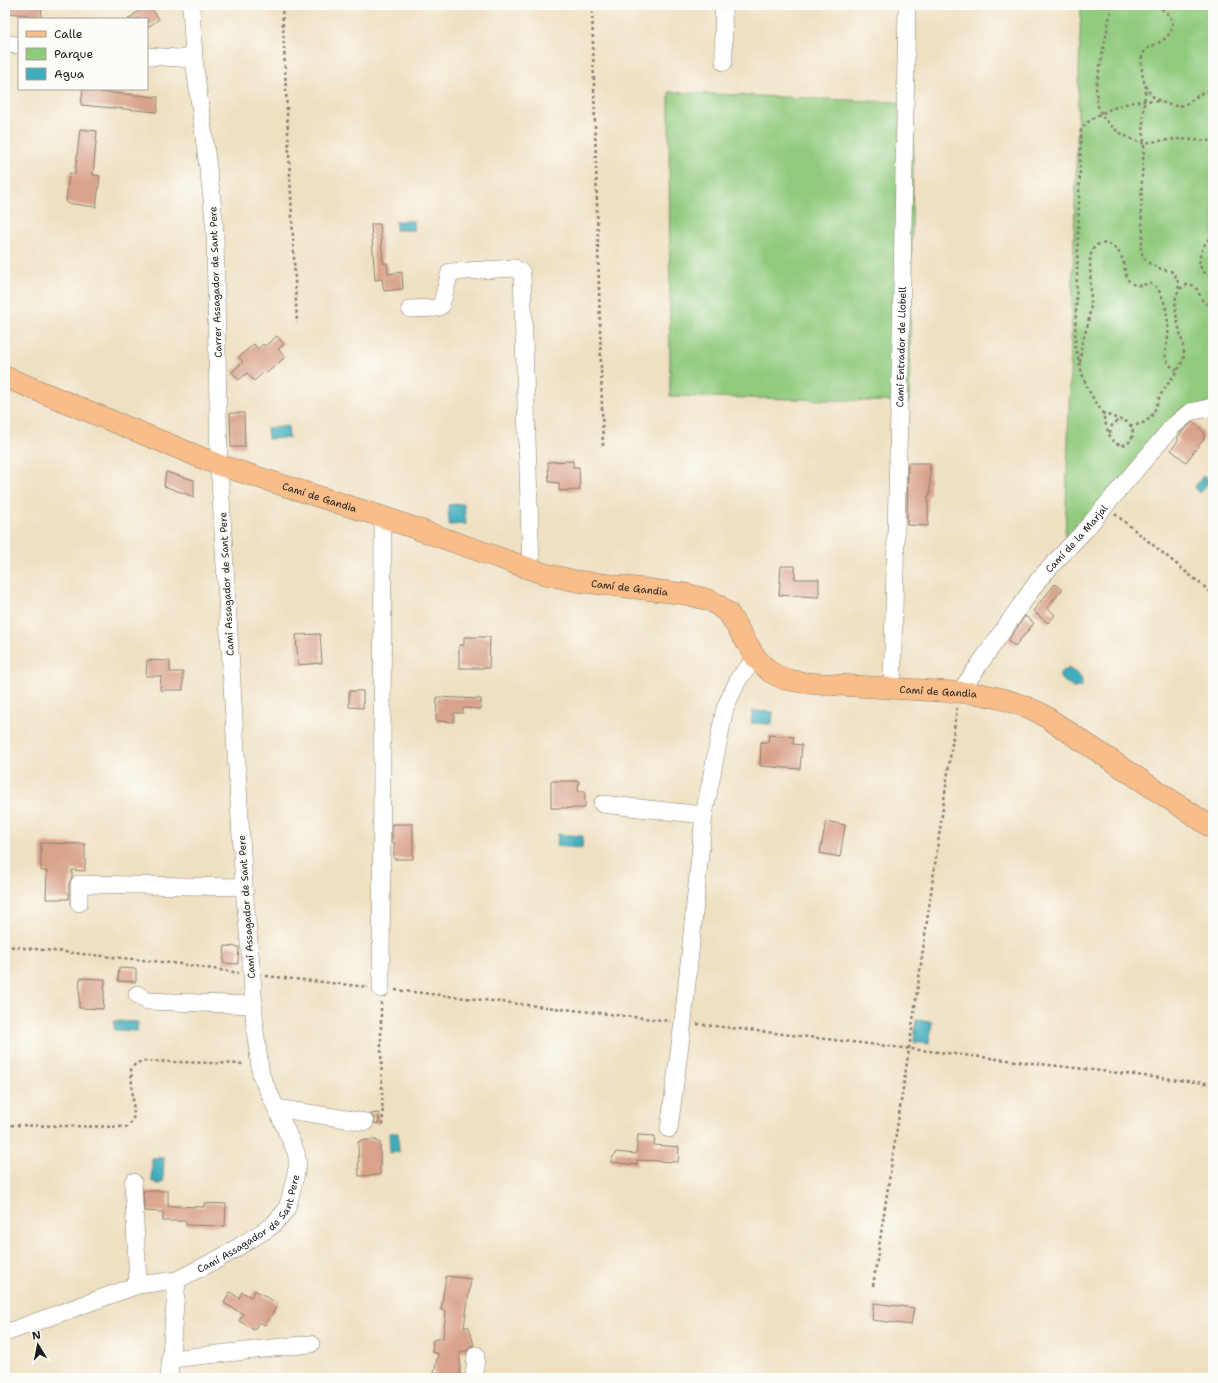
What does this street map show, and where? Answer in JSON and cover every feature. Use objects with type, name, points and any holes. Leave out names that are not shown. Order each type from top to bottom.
[{"type":"main road","name":"Camí de Gandia","points":[[5,377],[219,465],[383,517],[531,569],[560,578],[576,581],[686,594],[709,600],[729,614],[756,658],[774,674],[784,679],[792,681],[960,692],[990,696],[1022,705],[1040,713],[1213,828]]},
{"type":"street","name":"Carrer Assagador de Sant Pere","points":[[191,5],[194,59],[215,234],[219,465]]},
{"type":"street","points":[[723,5],[724,62]]},
{"type":"street","name":"Camí Entrador de Llobell","points":[[892,688],[902,327],[907,5]]},
{"type":"street","points":[[5,44],[18,45]]},
{"type":"street","points":[[148,56],[194,59]]},
{"type":"street","points":[[410,310],[437,308],[441,306],[450,272],[515,268],[522,273],[531,569]]},
{"type":"street","name":"Camí de la Marjal","points":[[960,692],[1034,585],[1106,506],[1179,420],[1190,412],[1213,407]]},
{"type":"street","name":"Camí Assagador de Sant Pere","points":[[5,1333],[138,1285],[177,1280],[222,1257],[272,1226],[286,1210],[289,1202],[298,1164],[296,1152],[261,1075],[253,1005],[252,975],[244,887],[219,465]]},
{"type":"street","points":[[381,988],[383,517]]},
{"type":"street","points":[[669,1128],[683,1022],[704,815],[725,708],[739,678],[756,658]]},
{"type":"street","points":[[602,804],[704,815]]},
{"type":"street","points":[[79,903],[79,884],[244,887]]},
{"type":"street","points":[[137,994],[147,1001],[253,1005]]},
{"type":"street","points":[[276,1108],[365,1122]]},
{"type":"street","points":[[134,1182],[138,1285]]},
{"type":"street","points":[[169,1378],[177,1280]]},
{"type":"street","points":[[171,1359],[311,1344]]},
{"type":"street","points":[[474,1378],[476,1355]]},
{"type":"path","points":[[282,5],[297,323]]},
{"type":"path","points":[[592,5],[603,448]]},
{"type":"path","points":[[1112,5],[1096,87],[1097,104],[1110,126],[1133,140],[1144,143],[1176,139],[1213,141]]},
{"type":"path","points":[[1122,5],[1126,7],[1145,5]]},
{"type":"path","points":[[1150,5],[1162,9],[1168,14],[1172,19],[1173,28],[1164,40],[1151,46],[1145,51],[1142,57],[1141,63],[1147,91],[1153,98],[1161,102],[1171,106],[1180,107],[1200,94],[1209,91],[1213,92]]},
{"type":"path","points":[[1146,85],[1143,116],[1144,143],[1141,212],[1143,234],[1141,251],[1144,258],[1150,264],[1173,272],[1177,278],[1179,290]]},
{"type":"path","points":[[1130,424],[1133,432],[1129,442],[1126,444],[1118,444],[1112,440],[1102,414],[1089,390],[1075,346],[1081,130],[1087,122],[1102,114],[1130,103],[1145,100],[1161,102]]},
{"type":"path","points":[[1213,234],[1203,247],[1199,259],[1203,271],[1213,277]]},
{"type":"path","points":[[1080,365],[1080,354],[1091,305],[1091,253],[1094,247],[1103,243],[1114,248],[1120,254],[1124,262],[1127,278],[1132,284],[1153,284],[1159,291],[1164,303],[1168,321],[1168,339],[1165,352],[1166,360],[1177,370]]},
{"type":"path","points":[[1102,414],[1130,424],[1138,425],[1149,419],[1164,389],[1182,362],[1184,354],[1175,304],[1177,293],[1187,285],[1194,285],[1204,303],[1213,307]]},
{"type":"path","points":[[1110,437],[1110,430],[1112,426],[1118,421],[1123,421]]},
{"type":"path","points":[[1106,506],[1213,594]]},
{"type":"path","points":[[873,1286],[960,692]]},
{"type":"path","points":[[5,946],[181,964],[252,975],[683,1022],[1213,1084]]},
{"type":"path","points":[[381,988],[383,1126]]},
{"type":"path","points":[[5,1125],[127,1127],[132,1122],[134,1115],[131,1069],[136,1063],[260,1064]]},
{"type":"green space","points":[[1081,5],[1213,5],[1213,400],[1210,400],[1065,541]]},
{"type":"green space","points":[[669,92],[914,103],[909,402],[670,396]]},
{"type":"water","points":[[396,221],[414,221],[414,230],[396,230]]},
{"type":"water","points":[[288,426],[289,438],[268,439],[267,428]]},
{"type":"water","points":[[1203,476],[1209,481],[1200,493],[1194,488]]},
{"type":"water","points":[[464,504],[466,524],[449,525],[448,505]]},
{"type":"water","points":[[1068,668],[1081,677],[1081,687],[1073,688],[1060,678],[1060,673]]},
{"type":"water","points":[[753,711],[773,712],[772,724],[751,723]]},
{"type":"water","points":[[558,834],[583,836],[582,848],[557,846]]},
{"type":"water","points":[[916,1020],[932,1022],[929,1044],[914,1042]]},
{"type":"water","points":[[114,1021],[138,1022],[137,1031],[114,1030]]},
{"type":"water","points":[[389,1133],[398,1133],[399,1152],[390,1153]]},
{"type":"water","points":[[152,1158],[164,1158],[163,1182],[160,1182],[160,1184],[152,1182]]},
{"type":"building","points":[[5,5],[42,5],[41,18],[28,18],[29,15],[5,13]]},
{"type":"building","points":[[149,5],[159,19],[148,27],[148,18],[129,18]]},
{"type":"building","points":[[83,90],[102,90],[101,92],[158,97],[157,112],[81,105]]},
{"type":"building","points":[[80,129],[97,131],[93,175],[100,176],[96,207],[66,203],[69,173],[75,174]]},
{"type":"building","points":[[371,224],[380,224],[383,263],[387,263],[388,274],[402,272],[403,289],[384,291],[382,279],[375,280]]},
{"type":"building","points":[[277,336],[284,344],[278,349],[285,357],[267,373],[265,371],[254,381],[247,373],[239,380],[232,372],[243,362],[239,357],[254,344],[258,349],[263,344],[265,346]]},
{"type":"building","points":[[230,413],[244,413],[245,447],[231,447]]},
{"type":"building","points":[[1193,422],[1204,433],[1204,439],[1186,462],[1171,450],[1179,440],[1177,438]]},
{"type":"building","points":[[573,461],[573,467],[579,467],[580,490],[559,491],[559,483],[549,482],[548,462]]},
{"type":"building","points":[[908,463],[930,463],[928,526],[907,525]]},
{"type":"building","points":[[166,472],[194,480],[194,497],[164,486]]},
{"type":"building","points":[[781,566],[795,566],[795,579],[819,579],[819,597],[779,595]]},
{"type":"building","points":[[1055,584],[1062,590],[1047,608],[1055,615],[1048,623],[1033,611]]},
{"type":"building","points":[[1025,616],[1034,623],[1015,646],[1008,641]]},
{"type":"building","points":[[320,634],[322,663],[298,665],[296,635]]},
{"type":"building","points":[[464,637],[490,637],[489,668],[459,668],[459,645],[464,645]]},
{"type":"building","points":[[147,660],[170,661],[170,672],[183,672],[183,690],[160,690],[161,676],[146,676]]},
{"type":"building","points":[[349,691],[363,691],[363,708],[349,707]]},
{"type":"building","points":[[437,697],[481,699],[481,709],[463,708],[463,713],[454,713],[454,722],[436,721]]},
{"type":"building","points":[[769,735],[794,737],[793,744],[802,745],[800,769],[760,766],[761,742],[768,742]]},
{"type":"building","points":[[551,781],[579,781],[578,791],[585,791],[585,808],[551,808]]},
{"type":"building","points":[[826,821],[845,825],[840,857],[820,853]]},
{"type":"building","points":[[392,824],[413,824],[413,859],[394,859]]},
{"type":"building","points":[[41,843],[85,844],[85,871],[72,870],[72,877],[69,884],[69,899],[46,899],[47,871],[41,871]]},
{"type":"building","points":[[225,946],[239,947],[238,964],[223,963]]},
{"type":"building","points":[[119,968],[136,969],[136,982],[118,981]]},
{"type":"building","points":[[80,978],[105,979],[103,1009],[79,1008]]},
{"type":"building","points":[[379,1113],[379,1123],[375,1124],[374,1118],[370,1114]]},
{"type":"building","points":[[638,1135],[655,1136],[654,1145],[679,1147],[678,1162],[637,1160],[637,1165],[610,1162],[616,1152],[636,1154]]},
{"type":"building","points":[[360,1140],[377,1140],[377,1142],[380,1142],[380,1175],[359,1176],[358,1142],[360,1142]]},
{"type":"building","points":[[143,1191],[168,1191],[168,1206],[204,1207],[204,1203],[226,1204],[225,1226],[186,1225],[186,1221],[163,1221],[163,1212],[144,1211]]},
{"type":"building","points":[[446,1276],[471,1279],[464,1327],[469,1327],[474,1345],[467,1351],[460,1352],[460,1378],[433,1378],[438,1354],[432,1352],[433,1340],[443,1338],[446,1311],[441,1310]]},
{"type":"building","points":[[255,1290],[278,1304],[265,1325],[259,1322],[254,1330],[239,1321],[243,1314],[224,1303],[230,1292],[239,1298],[242,1292],[251,1297]]},
{"type":"building","points":[[874,1303],[914,1308],[911,1325],[872,1320]]}]
